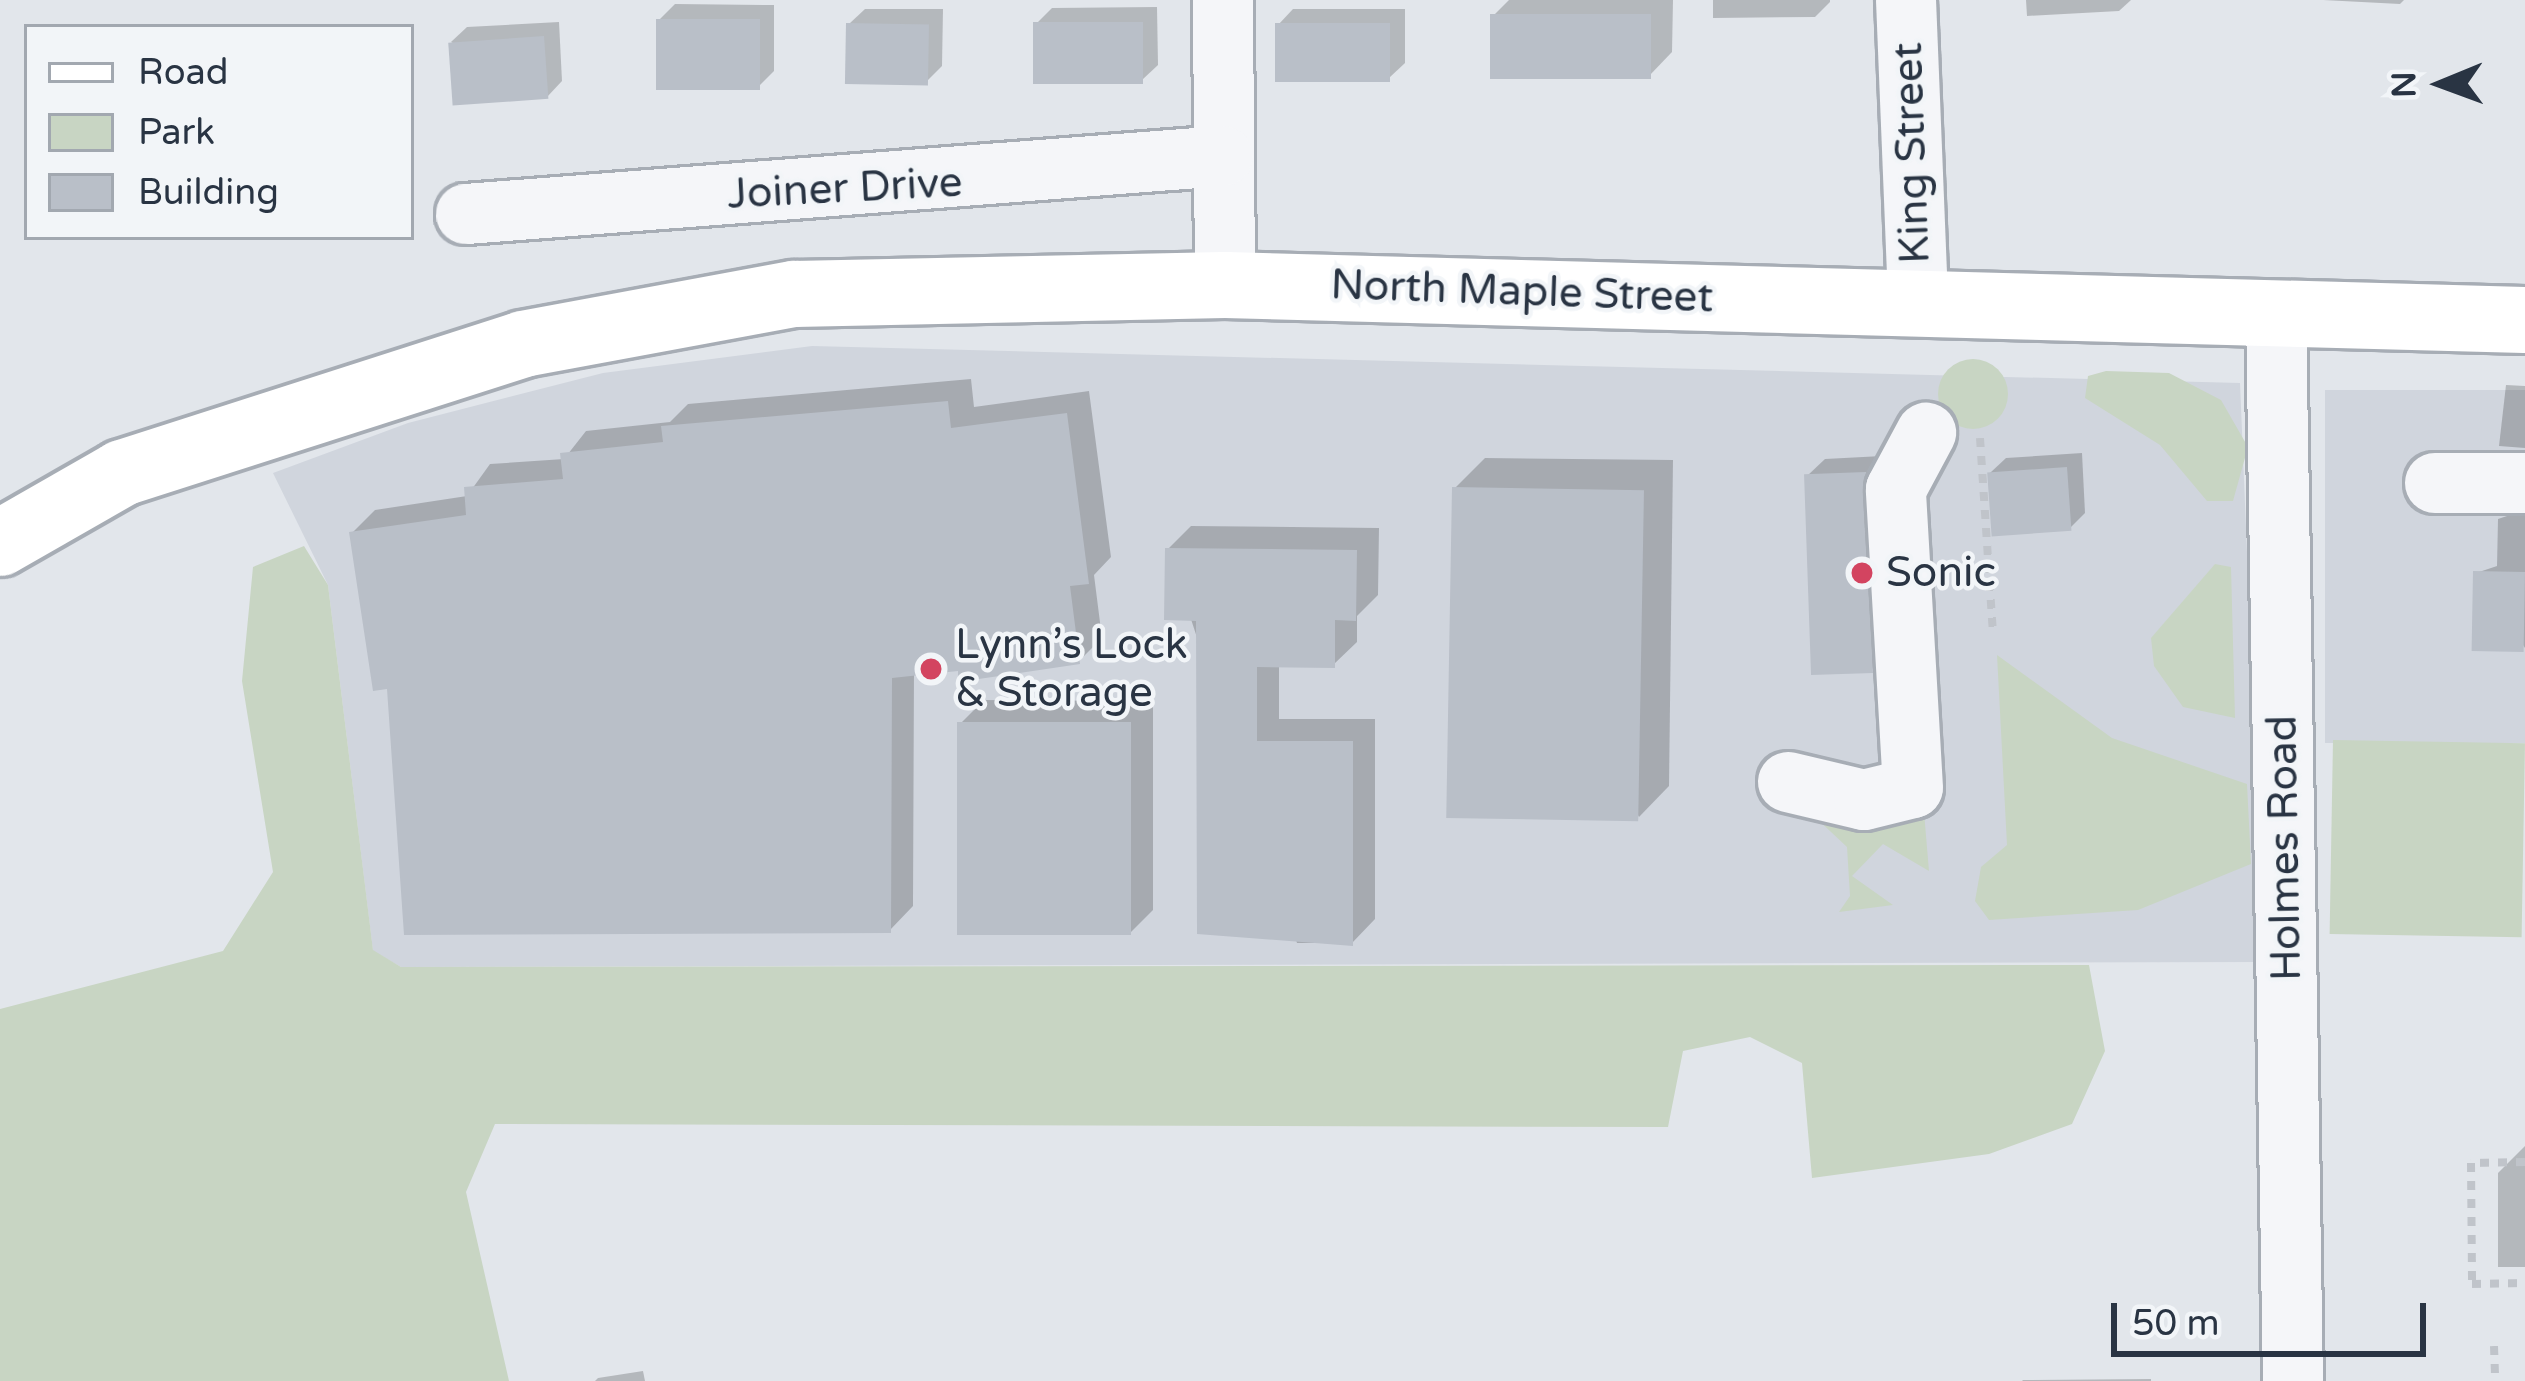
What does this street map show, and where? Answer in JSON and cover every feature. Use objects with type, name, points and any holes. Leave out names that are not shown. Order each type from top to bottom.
[{"type":"main road","name":"North Maple Street","points":[[0,543],[122,473],[523,344],[794,294],[1225,285],[2525,320]]},
{"type":"street","points":[[1223,0],[1225,285]]},
{"type":"street","name":"King Street","points":[[1906,0],[1918,305]]},
{"type":"street","name":"Joiner Drive","points":[[466,214],[1223,156]]},
{"type":"street","name":"Holmes Road","points":[[2276,314],[2293,1381]]},
{"type":"street","points":[[1788,782],[1864,800],[1913,788],[1896,489],[1953,436]]},
{"type":"street","points":[[2435,483],[2525,483]]},
{"type":"path","points":[[1953,436],[1993,632]]},
{"type":"path","points":[[2525,1162],[2471,1163],[2472,1284],[2525,1283]]},
{"type":"path","points":[[2494,1346],[2494,1381]]},
{"type":"shaded area","points":[[812,346],[2240,383],[2264,962],[401,967],[373,951],[328,585],[273,473],[408,423],[603,373]]},
{"type":"shaded area","points":[[2325,390],[2525,390],[2525,743],[2325,743]]},
{"type":"green space","points":[[1973,359],[1998,369],[2008,394],[1998,419],[1973,429],[1948,419],[1938,394],[1948,369]]},
{"type":"green space","points":[[2106,371],[2169,373],[2221,400],[2248,447],[2233,501],[2207,501],[2160,445],[2085,398],[2088,376]]},
{"type":"green space","points":[[304,546],[328,585],[373,950],[401,967],[2089,965],[2105,1051],[2072,1124],[1989,1154],[1812,1178],[1802,1063],[1750,1037],[1683,1051],[1668,1127],[495,1124],[466,1192],[509,1381],[0,1381],[0,1009],[223,951],[273,872],[242,681],[253,567]]},
{"type":"green space","points":[[2215,564],[2231,567],[2235,718],[2183,707],[2154,666],[2151,638]]},
{"type":"green space","points":[[1997,655],[2112,738],[2247,784],[2251,864],[2138,910],[1989,920],[1975,901],[1981,867],[2007,845]]},
{"type":"green space","points":[[2333,740],[2525,743],[2522,937],[2330,934]]},
{"type":"green space","points":[[1924,812],[1929,871],[1883,844],[1852,876],[1893,905],[1839,912],[1850,896],[1847,847],[1814,816]]},
{"type":"building","points":[[1490,14],[1651,14],[1651,79],[1490,79]]},
{"type":"building","points":[[656,19],[760,19],[760,90],[656,90]]},
{"type":"building","points":[[1033,22],[1143,22],[1143,84],[1033,84]]},
{"type":"building","points":[[846,23],[929,24],[928,85],[845,84]]},
{"type":"building","points":[[1275,23],[1390,23],[1390,82],[1275,82]]},
{"type":"building","points":[[544,36],[548,99],[453,106],[448,43]]},
{"type":"building","points":[[948,401],[951,428],[1067,413],[1089,584],[1070,586],[1080,664],[958,682],[958,671],[892,678],[891,933],[404,935],[387,689],[373,691],[349,532],[466,515],[464,487],[563,479],[560,453],[663,442],[661,426]]},
{"type":"building","points":[[2067,467],[2071,531],[1992,536],[1987,473]]},
{"type":"building","points":[[1866,472],[1873,673],[1811,675],[1804,474]]},
{"type":"building","points":[[1452,487],[1644,490],[1638,821],[1446,818]]},
{"type":"building","points":[[1165,548],[1357,550],[1356,621],[1335,620],[1335,668],[1257,667],[1257,741],[1353,741],[1353,946],[1197,934],[1196,621],[1164,620]]},
{"type":"building","points":[[2473,571],[2525,572],[2524,652],[2472,651]]},
{"type":"building","points":[[957,722],[1131,722],[1131,935],[957,935]]},
{"type":"place","name":"Sonic","points":[[1862,573]]},
{"type":"place","name":"Lynn’s Lock & Storage","points":[[931,669]]}]
